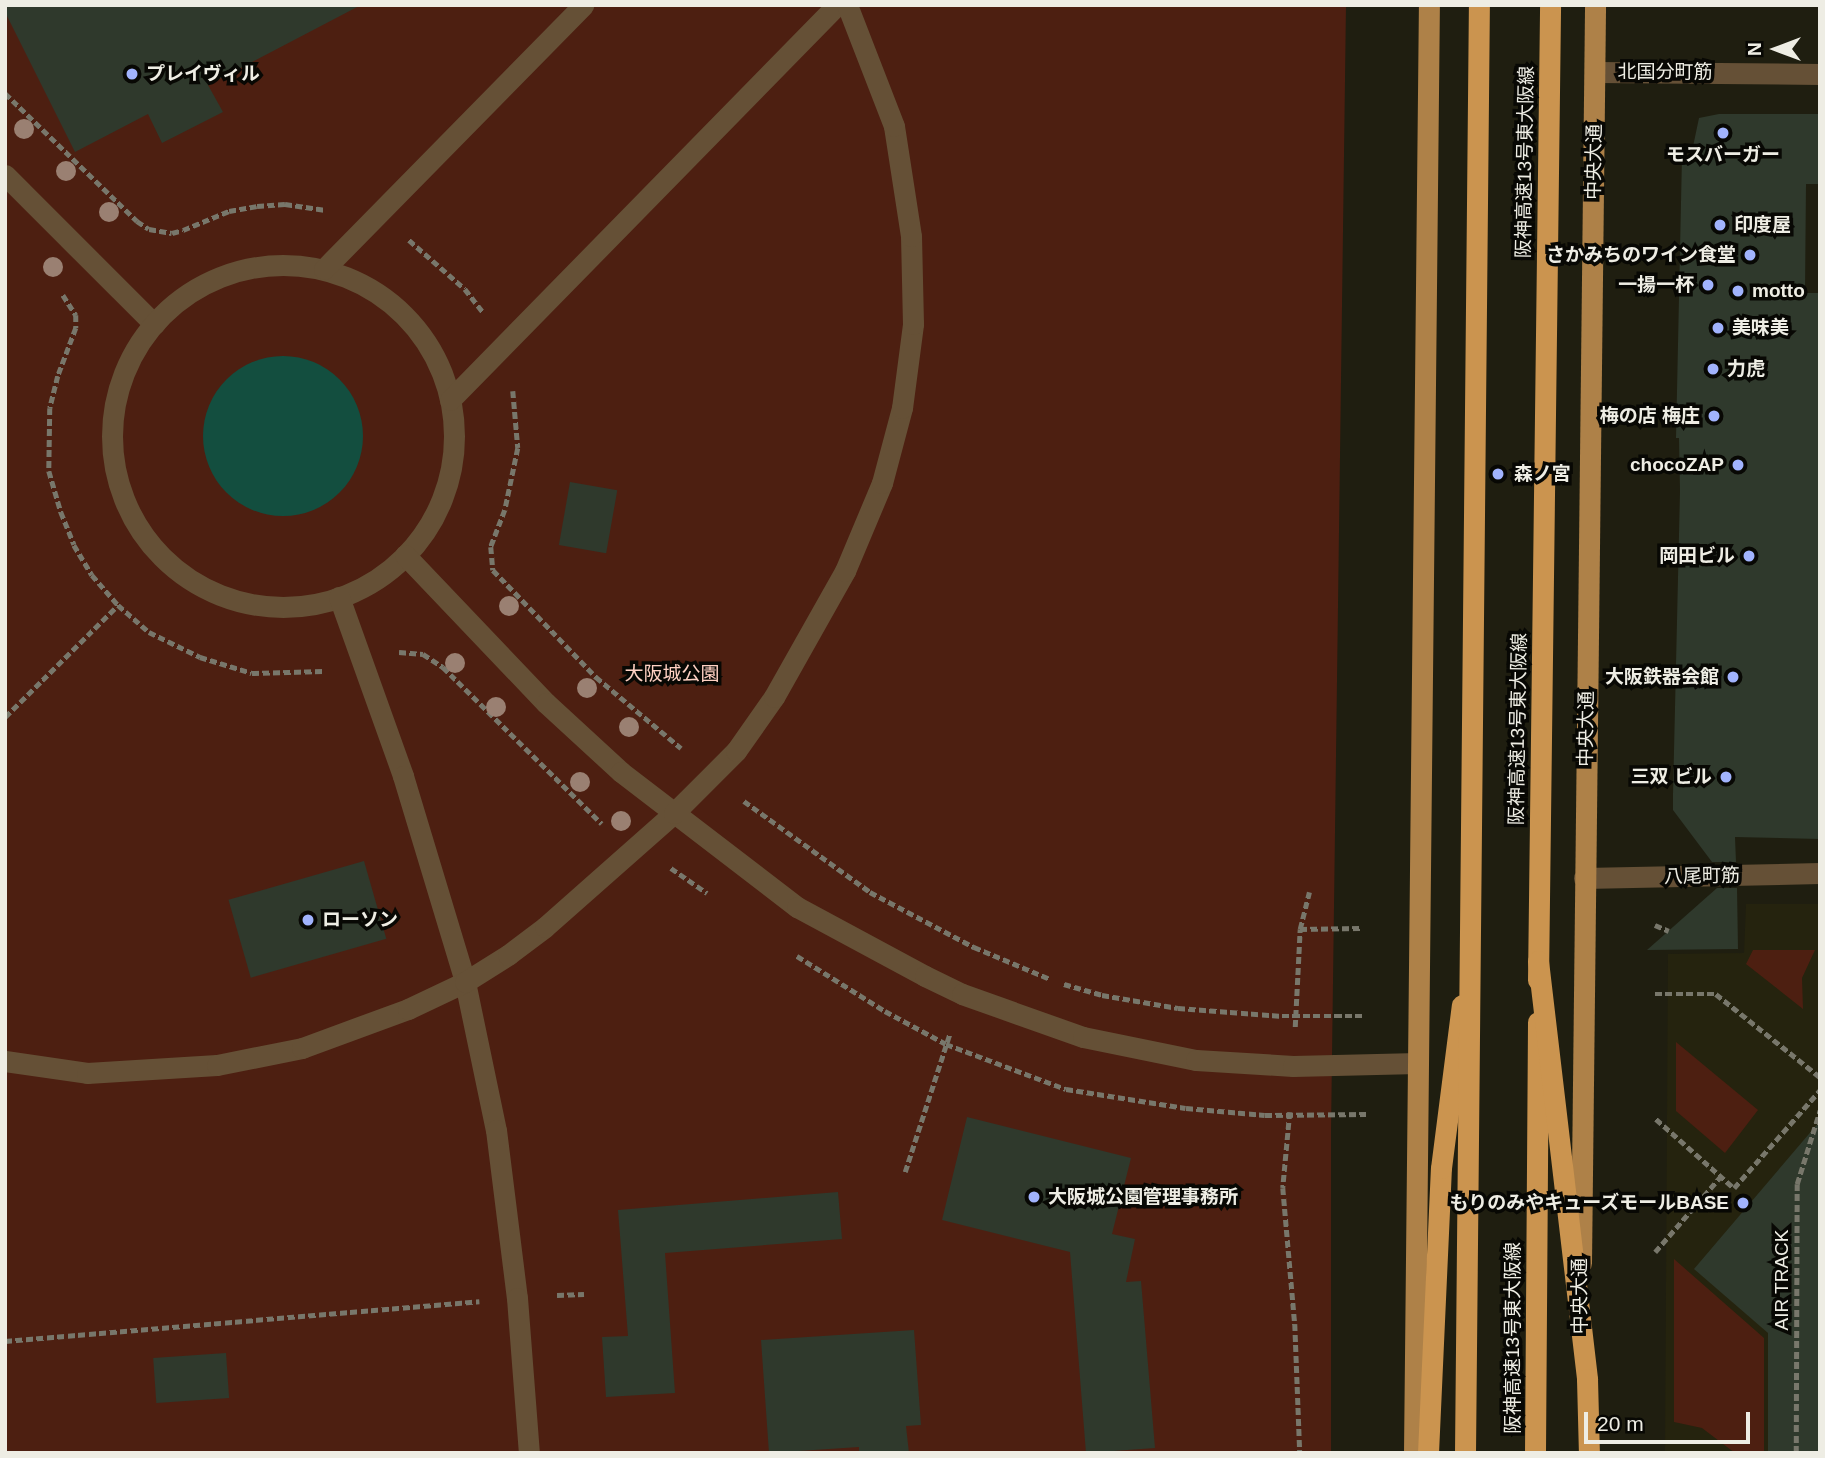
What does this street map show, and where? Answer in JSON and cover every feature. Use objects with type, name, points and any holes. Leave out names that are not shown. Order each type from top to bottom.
[{"type":"highway","points":[[1465,1453],[1479,5]]},
{"type":"highway","name":"阪神高速13号東大阪線","points":[[1535,1453],[1550,5]]},
{"type":"highway","points":[[1428,1453],[1441,1168],[1468,958]]},
{"type":"highway","points":[[1538,961],[1587,1379],[1589,1453]]},
{"type":"main road","points":[[1414,1453],[1429,5]]},
{"type":"main road","name":"中央大通","points":[[1579,1453],[1595,5]]},
{"type":"street","points":[[324,270],[583,5]]},
{"type":"street","points":[[450,400],[837,5]]},
{"type":"street","points":[[5,1061],[88,1073],[217,1065],[302,1048],[408,1009],[465,982],[509,955],[545,927],[674,813],[736,751],[774,697],[845,571],[882,483],[902,408],[913,324],[911,236],[894,126],[847,5]]},
{"type":"street","name":"北国分町筋","points":[[1595,72],[1820,74]]},
{"type":"street","points":[[5,175],[154,324]]},
{"type":"street","points":[[278,264],[324,270],[369,287],[406,316],[433,354],[450,400],[453,451],[448,477],[430,524],[405,555],[374,580],[339,597],[297,607],[269,607],[216,594],[170,565],[136,522],[124,499],[116,473],[112,419],[126,367],[138,344],[154,324],[190,292],[232,272],[278,264]]},
{"type":"street","points":[[405,555],[546,703],[621,772],[797,907],[962,994],[1083,1037],[1196,1060],[1293,1066],[1418,1063]]},
{"type":"street","points":[[339,597],[403,776],[465,982],[496,1130],[517,1298],[529,1453]]},
{"type":"street","name":"八尾町筋","points":[[1584,878],[1820,873]]},
{"type":"path","points":[[5,93],[137,221],[149,229],[172,233],[229,211],[285,204],[320,208],[372,221],[422,249],[465,289],[480,307],[502,347],[515,402],[518,447],[505,510],[491,547],[493,570],[596,677],[712,775],[816,855],[870,892],[939,930],[1021,968],[1089,991],[1178,1008],[1296,1016],[1364,1016]]},
{"type":"path","points":[[5,717],[118,605]]},
{"type":"path","points":[[1300,1453],[1295,1324],[1283,1188],[1300,929],[1309,892]]},
{"type":"path","points":[[1655,925],[1669,931]]},
{"type":"path","points":[[1300,929],[1360,928]]},
{"type":"path","points":[[905,1172],[962,994]]},
{"type":"path","points":[[1655,994],[1716,994],[1820,1077]]},
{"type":"path","points":[[1656,1119],[1734,1188],[1820,1090]]},
{"type":"path","name":"AIR TRACK","points":[[1796,1453],[1797,1184],[1820,1110]]},
{"type":"path","points":[[1655,1252],[1721,1176]]},
{"type":"path","points":[[5,1341],[517,1298]]},
{"type":"shaded area","name":"もりのみやキューズモールBASE","points":[[1746,904],[1820,904],[1820,1453],[1665,1453],[1668,954],[1744,953]]},
{"type":"green space","name":"大阪城公園","points":[[5,5],[1346,5],[1331,1132],[1331,1453],[5,1453]]},
{"type":"green space","points":[[1753,950],[1815,950],[1802,978],[1803,1009],[1746,964]]},
{"type":"green space","points":[[1676,1042],[1758,1110],[1725,1153],[1676,1111]]},
{"type":"green space","points":[[1674,1259],[1764,1338],[1764,1453],[1735,1453],[1702,1428],[1674,1422]]},
{"type":"water","points":[[283,356],[314,362],[340,379],[357,405],[363,436],[357,467],[340,493],[314,510],[283,516],[252,510],[226,493],[209,467],[203,436],[209,405],[226,379],[252,362]]},
{"type":"building","name":"プレイヴィル","points":[[5,5],[361,5],[208,85],[223,112],[162,143],[148,114],[75,152],[5,12]]},
{"type":"building","points":[[1719,114],[1820,114],[1820,184],[1806,184],[1805,293],[1820,293],[1820,839],[1735,837],[1736,862],[1712,862],[1673,810],[1680,491],[1679,438],[1676,438],[1682,156],[1691,156],[1699,118]]},
{"type":"building","points":[[570,482],[617,490],[606,553],[559,545]]},
{"type":"building","name":"ローソン","points":[[364,861],[386,939],[251,978],[228,900]]},
{"type":"building","points":[[1717,888],[1737,888],[1738,949],[1647,950]]},
{"type":"building","points":[[967,1117],[1131,1158],[1112,1234],[1135,1239],[1126,1282],[1141,1281],[1155,1448],[1086,1453],[1070,1252],[942,1220]]},
{"type":"building","points":[[1820,1121],[1820,1453],[1768,1453],[1768,1333],[1694,1269]]},
{"type":"building","points":[[838,1192],[842,1239],[665,1253],[675,1393],[606,1397],[602,1337],[628,1336],[618,1210]]},
{"type":"building","points":[[914,1330],[921,1425],[906,1426],[909,1453],[859,1453],[859,1447],[769,1453],[761,1340]]},
{"type":"building","points":[[226,1353],[229,1398],[156,1403],[153,1358]]},
{"type":"place","name":"プレイヴィル","points":[[132,74]]},
{"type":"place","name":"モスバーガー","points":[[1723,133]]},
{"type":"place","name":"印度屋","points":[[1720,225]]},
{"type":"place","name":"さかみちのワイン食堂","points":[[1750,255]]},
{"type":"place","name":"一揚一杯","points":[[1708,285]]},
{"type":"place","name":"motto","points":[[1738,291]]},
{"type":"place","name":"美味美","points":[[1718,328]]},
{"type":"place","name":"力虎","points":[[1713,369]]},
{"type":"place","name":"梅の店 梅庄","points":[[1714,416]]},
{"type":"place","name":"chocoZAP","points":[[1738,465]]},
{"type":"place","name":"森ノ宮","points":[[1498,474]]},
{"type":"place","name":"岡田ビル","points":[[1749,556]]},
{"type":"place","name":"大阪鉄器会館","points":[[1733,677]]},
{"type":"place","name":"三双 ビル","points":[[1726,777]]},
{"type":"place","name":"ローソン","points":[[308,920]]},
{"type":"place","name":"大阪城公園管理事務所","points":[[1034,1197]]},
{"type":"place","name":"もりのみやキューズモールBASE","points":[[1743,1203]]}]
